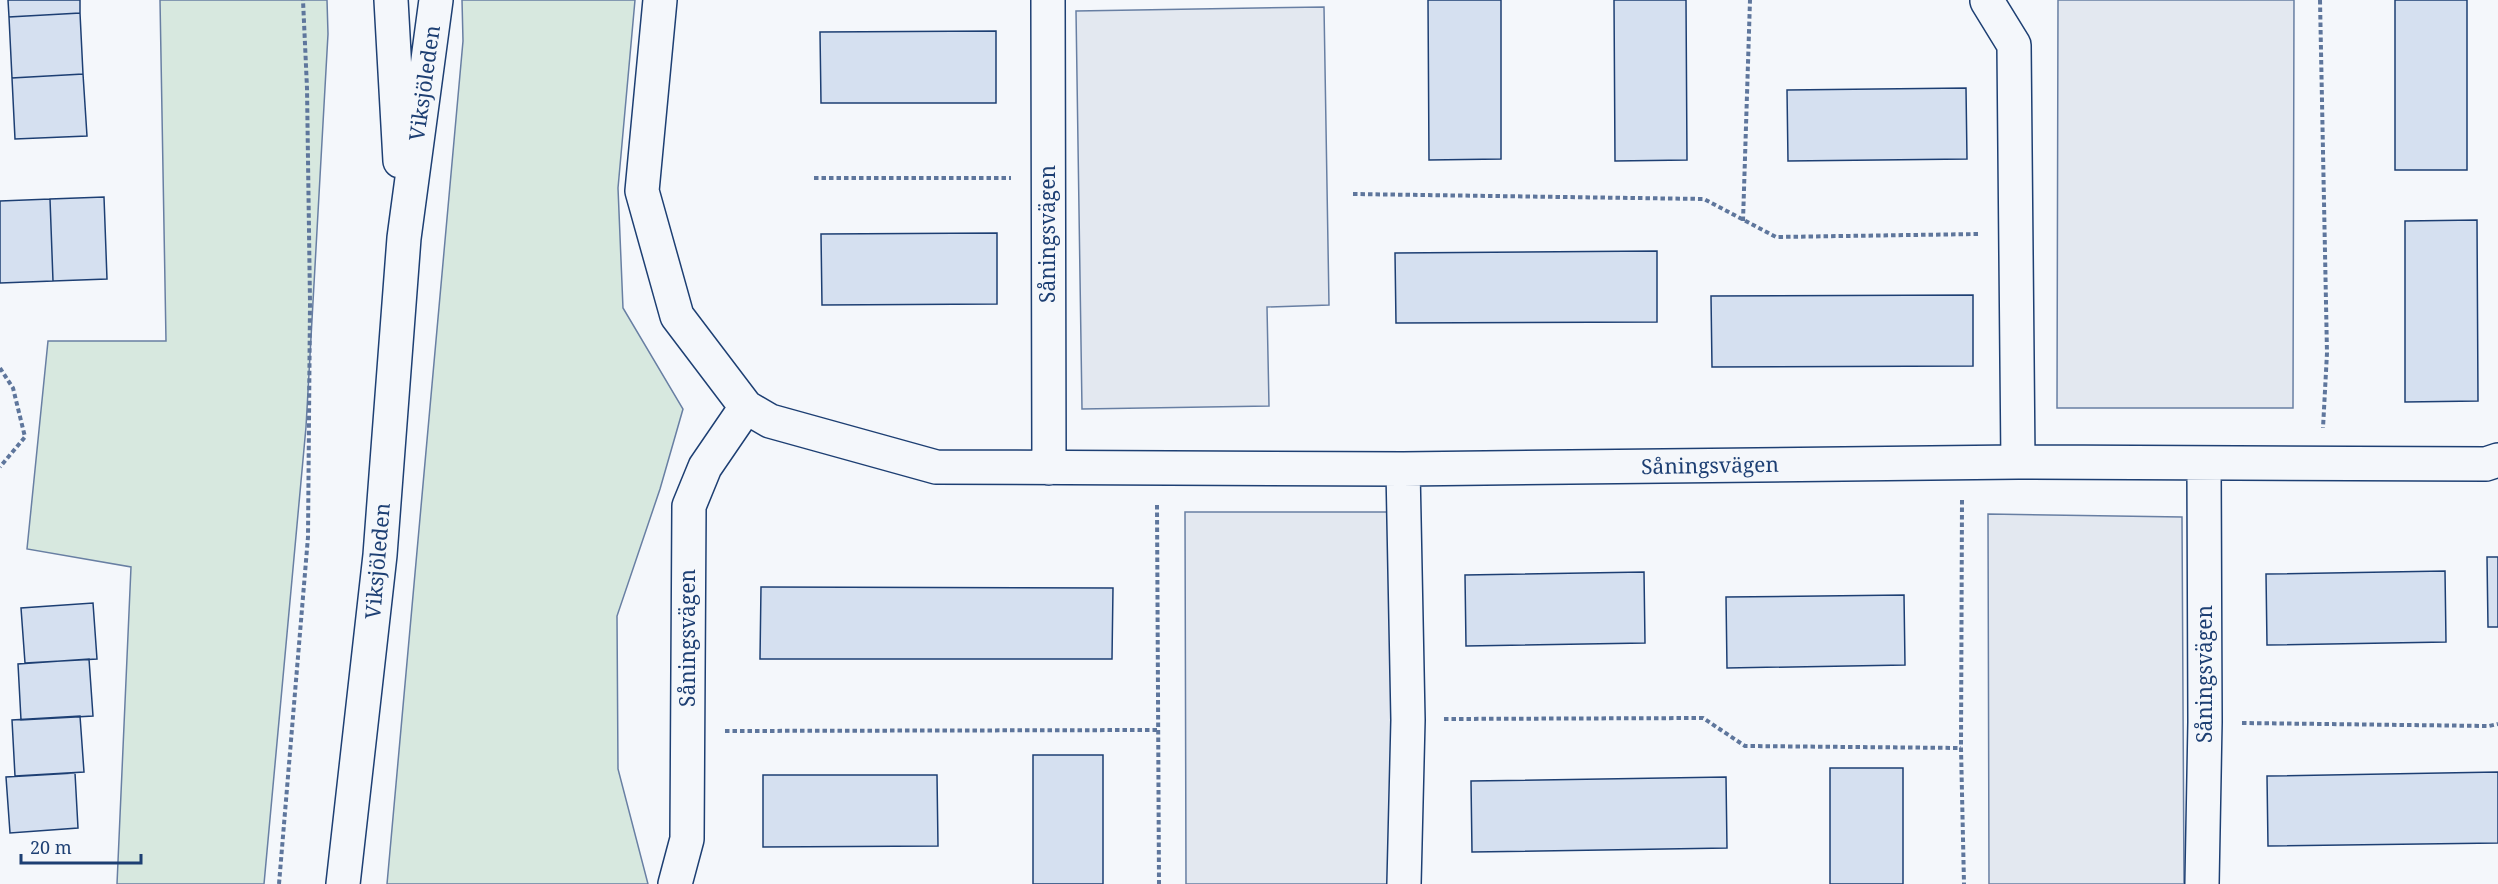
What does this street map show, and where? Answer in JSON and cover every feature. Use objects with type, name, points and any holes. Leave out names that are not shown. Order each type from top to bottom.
[{"type":"street","name":"Viksjöleden","points":[[391,0],[404,238]]},
{"type":"street","name":"Viksjöleden","points":[[343,884],[380,555],[404,238],[436,0]]},
{"type":"street","name":"Såningsvägen","points":[[660,0],[642,191],[677,316],[746,407],[770,421],[936,467],[1403,469],[2018,462],[2486,464],[2498,460]]},
{"type":"street","name":"Såningsvägen","points":[[1048,0],[1049,468]]},
{"type":"street","points":[[1987,2],[2014,45],[2018,234],[2018,462]]},
{"type":"street","name":"Såningsvägen","points":[[675,884],[687,839],[689,506],[705,467],[746,407]]},
{"type":"street","name":"Såningsvägen","points":[[2202,884],[2205,722],[2204,464]]},
{"type":"street","points":[[1403,469],[1408,720],[1404,884]]},
{"type":"path","points":[[279,884],[308,537],[310,303],[307,88],[303,0]]},
{"type":"path","points":[[1743,221],[1750,0]]},
{"type":"path","points":[[2320,0],[2327,353],[2321,464]]},
{"type":"path","points":[[814,178],[1048,178]]},
{"type":"path","points":[[1353,194],[1704,199],[1776,237],[2018,234]]},
{"type":"path","points":[[0,368],[13,388],[25,437],[0,467]]},
{"type":"path","points":[[1963,463],[1961,748],[1964,884]]},
{"type":"path","points":[[1157,468],[1156,730],[1159,884]]},
{"type":"path","points":[[1408,720],[1703,718],[1745,746],[1961,748]]},
{"type":"path","points":[[2205,722],[2489,726],[2498,724]]},
{"type":"path","points":[[688,730],[1156,730]]},
{"type":"shaded area","points":[[160,0],[327,0],[328,34],[306,427],[264,884],[117,884],[131,567],[27,549],[48,341],[166,341]]},
{"type":"shaded area","points":[[462,0],[635,0],[618,188],[623,308],[683,409],[660,489],[617,616],[618,769],[648,884],[387,884],[463,41]]},
{"type":"shaded area","points":[[2058,0],[2294,0],[2293,408],[2057,408]]},
{"type":"shaded area","points":[[1324,7],[1329,305],[1267,307],[1269,406],[1082,409],[1076,11]]},
{"type":"shaded area","points":[[1185,512],[1391,512],[1392,884],[1186,884]]},
{"type":"shaded area","points":[[1988,514],[2182,517],[2184,884],[1989,884]]},
{"type":"building","points":[[8,0],[80,0],[80,13],[9,17]]},
{"type":"building","points":[[1428,0],[1501,0],[1501,159],[1429,160]]},
{"type":"building","points":[[1614,0],[1686,0],[1687,160],[1615,161]]},
{"type":"building","points":[[2395,0],[2467,0],[2467,170],[2395,170]]},
{"type":"building","points":[[80,13],[83,74],[12,78],[9,17]]},
{"type":"building","points":[[996,31],[996,103],[821,103],[820,32]]},
{"type":"building","points":[[83,74],[87,136],[15,139],[12,78]]},
{"type":"building","points":[[1966,88],[1967,159],[1788,161],[1787,90]]},
{"type":"building","points":[[104,197],[107,279],[53,281],[50,199]]},
{"type":"building","points":[[50,199],[53,281],[0,283],[0,201]]},
{"type":"building","points":[[2477,220],[2478,401],[2405,402],[2405,221]]},
{"type":"building","points":[[997,233],[997,304],[822,305],[821,234]]},
{"type":"building","points":[[1657,251],[1657,322],[1396,323],[1395,253]]},
{"type":"building","points":[[1973,295],[1973,366],[1712,367],[1711,296]]},
{"type":"building","points":[[2487,557],[2498,557],[2498,627],[2488,627]]},
{"type":"building","points":[[2445,571],[2446,642],[2267,645],[2266,574]]},
{"type":"building","points":[[1644,572],[1645,643],[1466,646],[1465,575]]},
{"type":"building","points":[[761,587],[1113,588],[1112,659],[760,659]]},
{"type":"building","points":[[1904,595],[1905,665],[1727,668],[1726,597]]},
{"type":"building","points":[[93,603],[97,659],[25,663],[21,608]]},
{"type":"building","points":[[89,659],[93,716],[21,720],[18,664]]},
{"type":"building","points":[[80,716],[84,772],[15,776],[12,720]]},
{"type":"building","points":[[1033,755],[1103,755],[1103,884],[1033,884]]},
{"type":"building","points":[[1830,768],[1903,768],[1903,884],[1830,884]]},
{"type":"building","points":[[2498,772],[2498,843],[2268,846],[2267,776]]},
{"type":"building","points":[[75,773],[78,828],[10,833],[6,777]]},
{"type":"building","points":[[763,775],[937,775],[938,846],[763,847]]},
{"type":"building","points":[[1726,777],[1727,848],[1472,852],[1471,781]]}]
